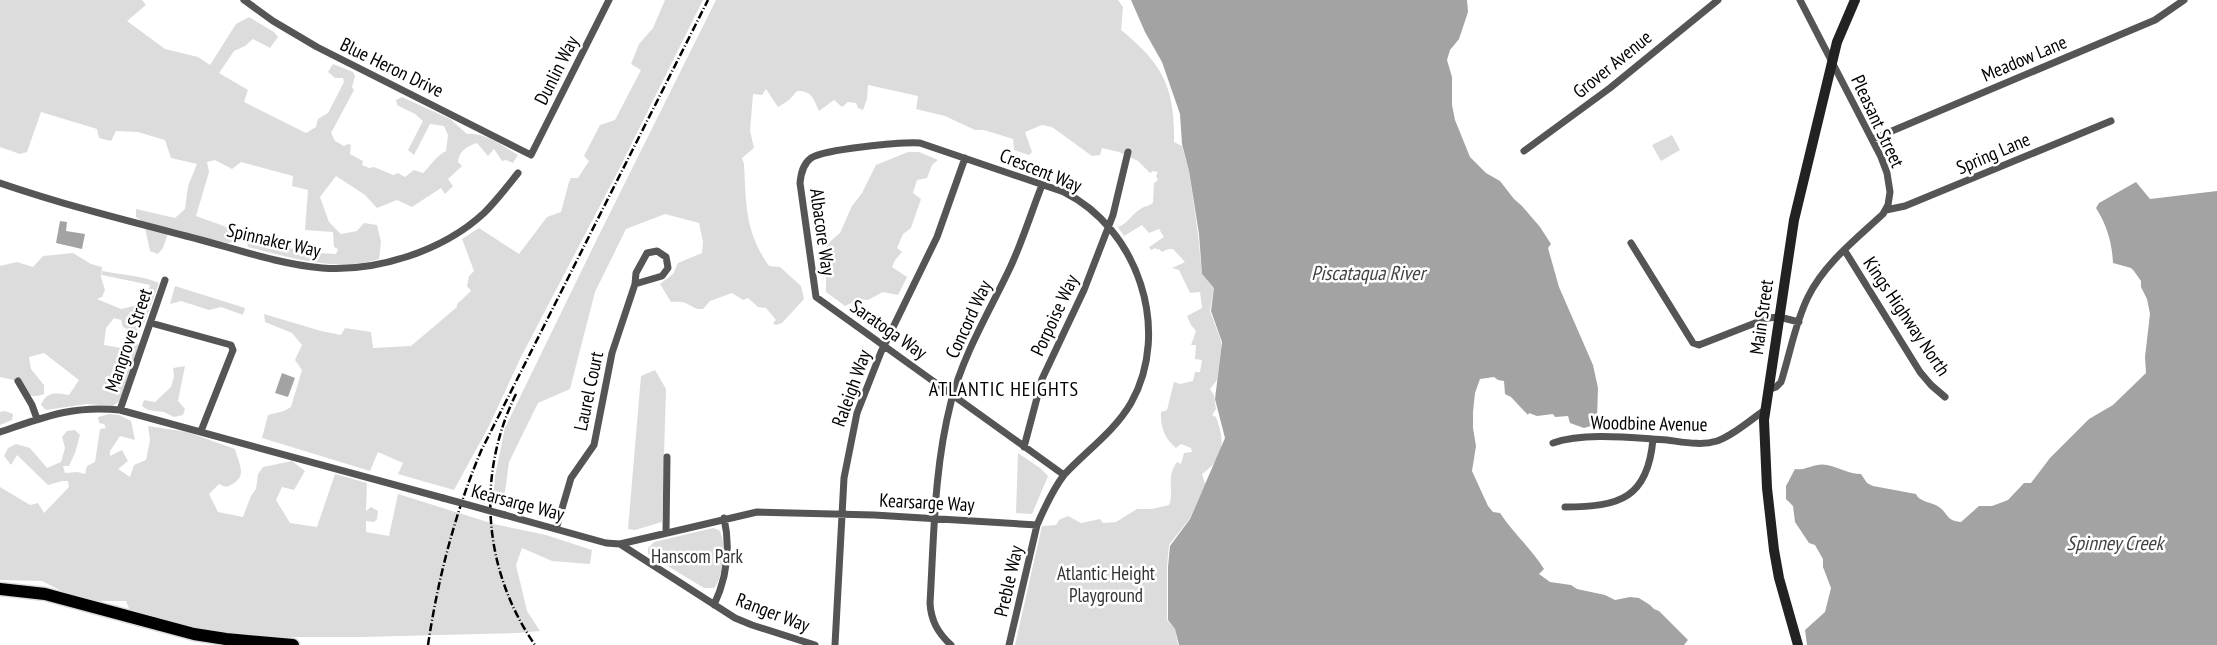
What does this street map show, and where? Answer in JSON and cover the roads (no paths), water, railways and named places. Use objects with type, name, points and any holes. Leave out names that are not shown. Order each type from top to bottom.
[{"type":"highway","points":[[0,589],[45,594],[194,634],[226,640],[293,645]]},
{"type":"main road","name":"Main Street","points":[[1798,645],[1779,578],[1772,533],[1764,455],[1765,410],[1794,220],[1832,62],[1842,27],[1854,0]]},
{"type":"street","name":"Blue Heron Drive","points":[[244,0],[273,21],[317,48],[531,155]]},
{"type":"street","name":"Dunlin Way","points":[[531,155],[610,0]]},
{"type":"street","name":"Grover Avenue","points":[[1524,151],[1610,88],[1718,0]]},
{"type":"street","name":"Pleasant Street","points":[[1800,0],[1873,139],[1889,182],[1890,197],[1886,210]]},
{"type":"street","name":"Meadow Lane","points":[[1873,139],[2155,20],[2184,0]]},
{"type":"street","name":"Spring Lane","points":[[1886,210],[1905,206],[2111,121]]},
{"type":"street","name":"Crescent Way","points":[[912,142],[965,158],[1073,197],[1108,228],[1134,265],[1144,291],[1148,325],[1144,369],[1134,397],[1120,420],[1064,476],[1037,525]]},
{"type":"street","name":"Albacore Way","points":[[816,297],[800,182],[804,167],[811,158],[821,154],[912,142]]},
{"type":"street","name":"Porpoise Way","points":[[1024,447],[1042,379],[1084,290],[1108,228],[1128,152]]},
{"type":"street","name":"Raleigh Way","points":[[835,645],[844,478],[851,434],[862,396],[937,237],[965,158]]},
{"type":"street","name":"Spinnaker Way","points":[[0,183],[57,201],[280,260],[321,268],[348,268],[378,264],[409,256],[453,235],[484,213],[518,173]]},
{"type":"street","name":"Concord Way","points":[[951,645],[942,636],[931,614],[934,518],[939,461],[953,394],[972,344],[1016,255],[1042,185]]},
{"type":"street","points":[[1768,390],[1776,387],[1780,382],[1807,298],[1817,281],[1844,251],[1886,210]]},
{"type":"street","points":[[1631,243],[1693,344],[1699,344],[1757,321],[1779,317],[1799,322]]},
{"type":"street","name":"Laurel Court","points":[[556,529],[571,478],[594,445],[612,353],[635,284],[636,273],[647,253],[658,251],[662,253],[668,262],[665,273],[662,276],[635,284]]},
{"type":"street","name":"Kings Highway North","points":[[1844,251],[1920,372],[1945,397]]},
{"type":"street","name":"Mangrove Street","points":[[120,410],[165,280]]},
{"type":"street","name":"Saratoga Way","points":[[816,297],[953,394],[1064,476]]},
{"type":"street","points":[[152,322],[204,339],[226,343],[233,350],[200,431]]},
{"type":"street","points":[[18,382],[32,405],[37,420]]},
{"type":"street","name":"Kearsarge Way","points":[[0,432],[78,409],[120,410],[606,543],[620,544],[724,518],[757,512],[934,518],[1037,525]]},
{"type":"street","name":"Woodbine Avenue","points":[[1553,443],[1568,439],[1615,436],[1698,443],[1711,442],[1727,436],[1765,410]]},
{"type":"street","points":[[1565,507],[1602,505],[1624,497],[1636,490],[1646,474],[1653,439]]},
{"type":"street","points":[[666,534],[667,457]]},
{"type":"street","points":[[714,605],[722,587],[728,556],[724,518]]},
{"type":"street","name":"Preble Way","points":[[1009,645],[1037,525]]},
{"type":"street","name":"Ranger Way","points":[[620,544],[735,618],[815,645]]},
{"type":"water","name":"Piscataqua River","points":[[1131,0],[1467,0],[1468,12],[1459,39],[1450,50],[1447,60],[1452,77],[1452,105],[1455,120],[1470,157],[1486,173],[1500,181],[1540,227],[1551,244],[1548,248],[1559,287],[1593,365],[1598,388],[1597,418],[1591,426],[1584,428],[1570,423],[1568,416],[1555,417],[1553,414],[1537,416],[1529,413],[1528,415],[1511,397],[1505,394],[1504,381],[1494,377],[1480,379],[1475,393],[1473,412],[1476,446],[1472,471],[1488,506],[1493,512],[1500,513],[1544,569],[1539,574],[1550,582],[1571,585],[1577,589],[1605,595],[1615,600],[1630,597],[1639,598],[1659,611],[1688,640],[1684,645],[1179,645],[1175,629],[1168,620],[1170,546],[1190,519],[1225,438],[1215,399],[1222,342],[1211,311],[1214,288],[1202,274],[1199,234],[1189,171],[1182,144],[1180,114],[1162,62],[1145,32]]},
{"type":"water","name":"Spinney Creek","points":[[2136,182],[2150,199],[2217,191],[2217,645],[1807,645],[1805,630],[1825,612],[1831,588],[1823,567],[1823,559],[1815,545],[1809,543],[1795,522],[1793,506],[1786,499],[1786,486],[1795,469],[1823,464],[1861,474],[1867,483],[1873,486],[1916,494],[1920,499],[1942,509],[1952,520],[1961,522],[1979,506],[1992,506],[2008,500],[2024,483],[2031,483],[2050,458],[2089,419],[2113,405],[2146,373],[2145,357],[2150,314],[2147,299],[2141,287],[2141,281],[2134,271],[2131,268],[2113,263],[2108,234],[2096,208],[2099,203]]},
{"type":"water","points":[[60,221],[67,222],[66,231],[85,234],[82,249],[56,243]]},
{"type":"water","points":[[282,373],[295,378],[288,397],[275,393]]},
{"type":"railway","points":[[428,645],[448,546],[463,498],[481,451],[708,0]]},
{"type":"railway","points":[[516,394],[503,425],[495,457],[491,489],[491,522],[504,586],[518,616],[535,645]]},
{"type":"district","name":"ATLANTIC HEIGHTS","points":[[1004,389]]},
{"type":"park label","name":"Hanscom Park","points":[[697,556]]},
{"type":"park label","name":"Atlantic Height Playground","points":[[1106,584]]}]
